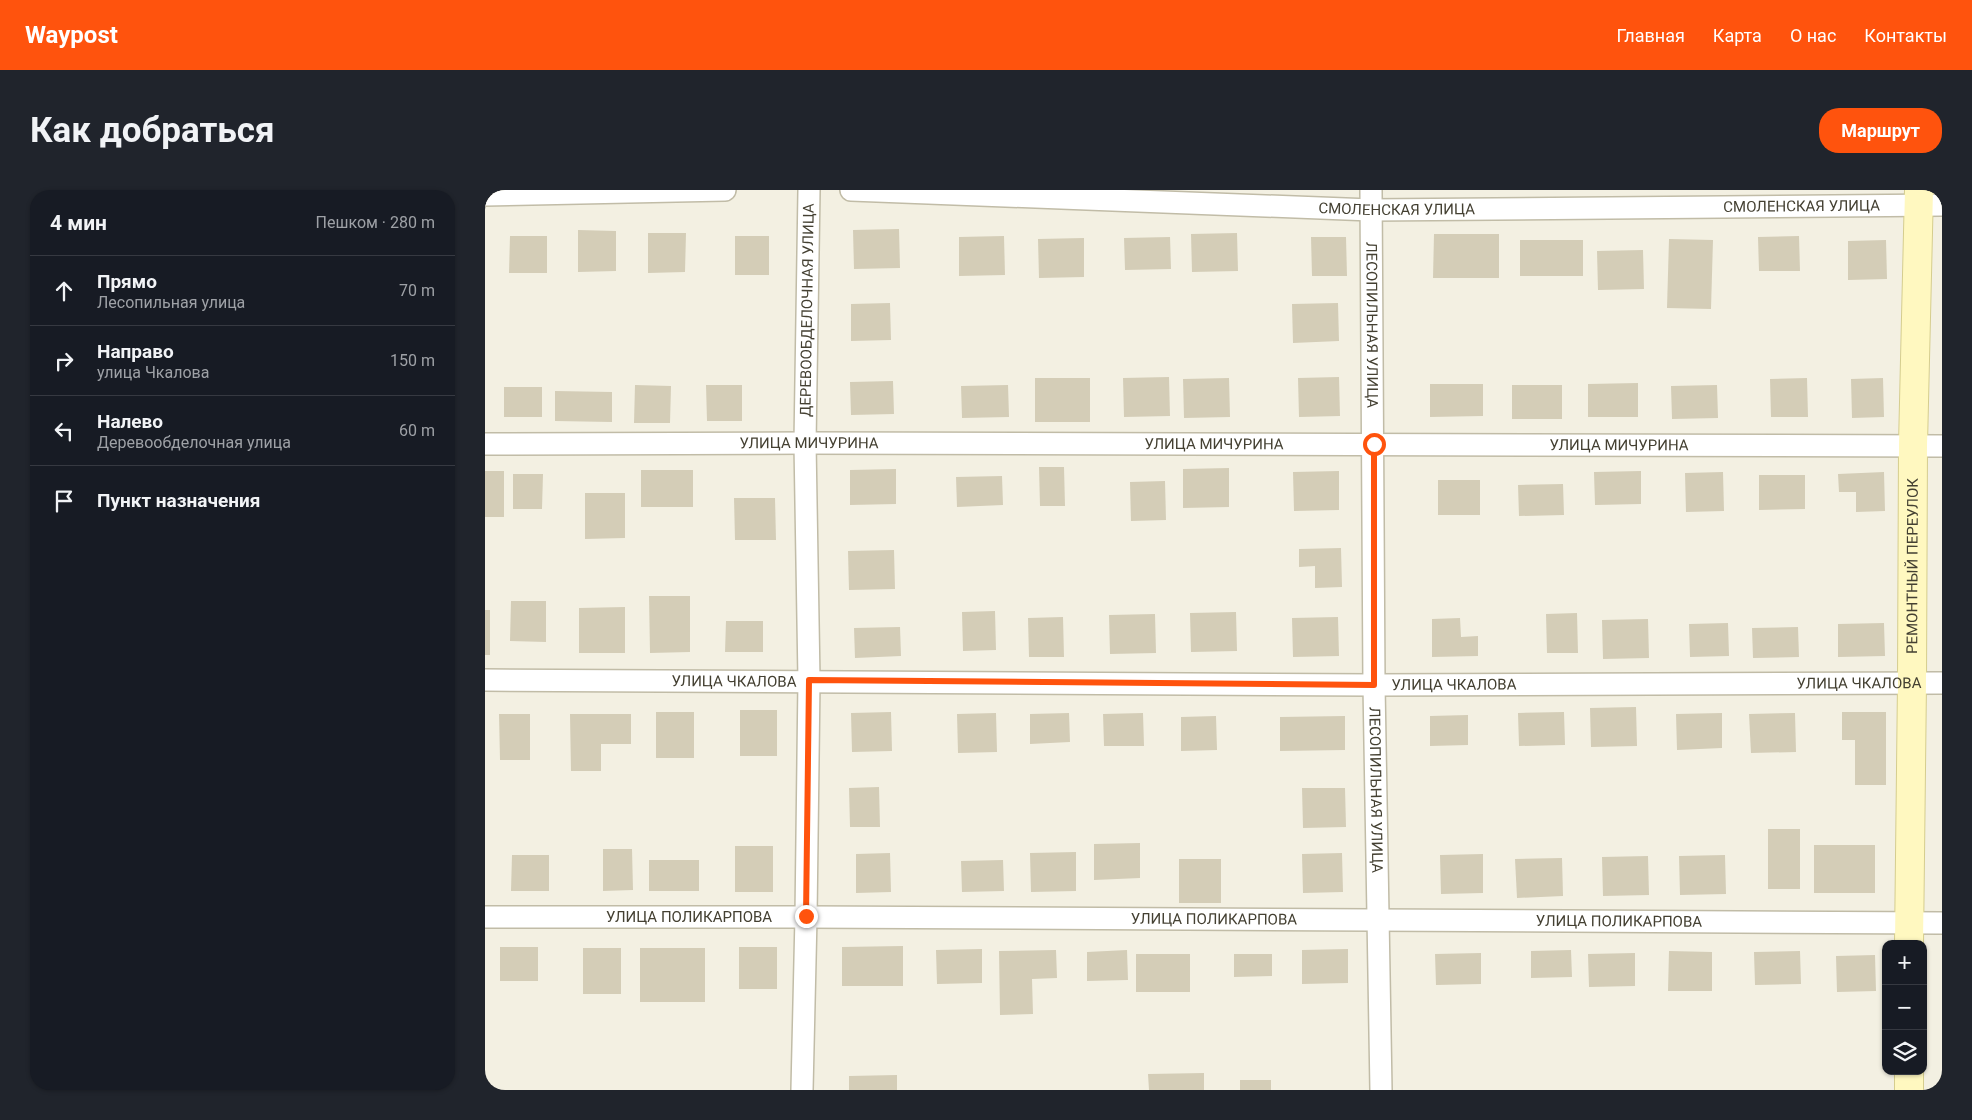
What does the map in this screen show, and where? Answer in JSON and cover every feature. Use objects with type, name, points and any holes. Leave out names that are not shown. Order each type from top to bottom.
[{"type":"main road","name":"РЕМОНТНЫЙ ПЕРЕУЛОК","points":[[1909,934],[1913,446],[1926,200]]},
{"type":"main road","points":[[1909,1075],[1909,1090]]},
{"type":"street","points":[[485,194],[725,190]]},
{"type":"street","name":"ДЕРЕВООБДЕЛОЧНАЯ УЛИЦА","points":[[802,1090],[809,680],[805,443],[809,190]]},
{"type":"street","name":"СМОЛЕНСКАЯ УЛИЦА","points":[[851,190],[1371,200],[1926,200]]},
{"type":"street","name":"ЛЕСОПИЛЬНАЯ УЛИЦА","points":[[1371,200],[1374,685],[1381,1090]]},
{"type":"street","name":"УЛИЦА МИЧУРИНА","points":[[485,444],[1942,446]]},
{"type":"street","name":"УЛИЦА ЧКАЛОВА","points":[[485,680],[809,680],[1374,685],[1942,683]]},
{"type":"street","name":"УЛИЦА ПОЛИКАРПОВА","points":[[485,917],[806,916],[1377,919],[1909,934],[1942,923]]},
{"type":"building","points":[[899,229],[900,268],[854,269],[853,230]]},
{"type":"building","points":[[578,230],[616,231],[616,271],[578,272]]},
{"type":"building","points":[[648,233],[686,233],[685,272],[648,273]]},
{"type":"building","points":[[1237,233],[1238,271],[1192,272],[1191,234]]},
{"type":"building","points":[[1434,234],[1499,234],[1499,278],[1433,278]]},
{"type":"building","points":[[510,236],[547,236],[547,273],[509,273]]},
{"type":"building","points":[[735,236],[769,236],[769,275],[735,275]]},
{"type":"building","points":[[1004,236],[1005,275],[959,276],[959,237]]},
{"type":"building","points":[[1799,236],[1800,271],[1759,271],[1758,237]]},
{"type":"building","points":[[1170,237],[1171,269],[1125,270],[1124,238]]},
{"type":"building","points":[[1311,237],[1346,237],[1347,276],[1312,276]]},
{"type":"building","points":[[1084,238],[1084,277],[1039,278],[1038,239]]},
{"type":"building","points":[[1669,239],[1713,240],[1711,309],[1667,308]]},
{"type":"building","points":[[1520,240],[1583,240],[1583,276],[1520,276]]},
{"type":"building","points":[[1886,240],[1887,279],[1848,280],[1848,241]]},
{"type":"building","points":[[1643,250],[1644,289],[1598,290],[1597,251]]},
{"type":"building","points":[[890,303],[891,340],[851,341],[851,304]]},
{"type":"building","points":[[1338,303],[1339,341],[1293,343],[1292,304]]},
{"type":"building","points":[[1169,377],[1170,416],[1124,417],[1123,378]]},
{"type":"building","points":[[1339,377],[1340,416],[1299,417],[1298,378]]},
{"type":"building","points":[[1035,378],[1090,378],[1090,422],[1035,422]]},
{"type":"building","points":[[1229,378],[1230,417],[1184,418],[1183,379]]},
{"type":"building","points":[[1807,378],[1808,417],[1771,417],[1770,379]]},
{"type":"building","points":[[1883,378],[1884,417],[1852,418],[1851,379]]},
{"type":"building","points":[[893,381],[894,414],[851,415],[850,382]]},
{"type":"building","points":[[1638,383],[1638,417],[1588,417],[1588,384]]},
{"type":"building","points":[[1430,384],[1483,384],[1483,416],[1430,417]]},
{"type":"building","points":[[635,385],[671,386],[670,423],[634,423]]},
{"type":"building","points":[[706,385],[742,385],[742,421],[707,421]]},
{"type":"building","points":[[1008,385],[1009,417],[962,418],[961,386]]},
{"type":"building","points":[[1512,385],[1562,385],[1562,419],[1512,419]]},
{"type":"building","points":[[1717,385],[1718,418],[1672,419],[1671,386]]},
{"type":"building","points":[[504,387],[542,387],[542,417],[504,417]]},
{"type":"building","points":[[555,391],[612,392],[612,422],[555,421]]},
{"type":"building","points":[[1039,467],[1064,467],[1065,506],[1040,506]]},
{"type":"building","points":[[1229,468],[1229,507],[1183,508],[1183,469]]},
{"type":"building","points":[[896,469],[896,504],[850,505],[850,470]]},
{"type":"building","points":[[641,470],[693,470],[693,507],[641,507]]},
{"type":"building","points":[[485,471],[504,471],[504,517],[485,517]]},
{"type":"building","points":[[1339,471],[1339,510],[1294,511],[1293,472]]},
{"type":"building","points":[[1641,471],[1641,504],[1595,505],[1594,472]]},
{"type":"building","points":[[1723,472],[1724,511],[1686,512],[1685,473]]},
{"type":"building","points":[[1884,472],[1885,511],[1856,512],[1856,492],[1839,492],[1838,474]]},
{"type":"building","points":[[513,474],[543,474],[542,509],[513,509]]},
{"type":"building","points":[[1759,475],[1805,475],[1805,509],[1759,510]]},
{"type":"building","points":[[1002,476],[1003,505],[957,507],[956,477]]},
{"type":"building","points":[[1438,480],[1480,480],[1480,515],[1438,515]]},
{"type":"building","points":[[1165,481],[1166,520],[1131,521],[1130,482]]},
{"type":"building","points":[[1563,484],[1564,515],[1519,516],[1518,485]]},
{"type":"building","points":[[585,493],[625,493],[625,538],[585,539]]},
{"type":"building","points":[[734,498],[775,498],[776,540],[735,540]]},
{"type":"building","points":[[1341,548],[1342,587],[1315,588],[1315,566],[1299,567],[1299,549]]},
{"type":"building","points":[[894,550],[895,589],[849,590],[848,551]]},
{"type":"building","points":[[649,596],[690,596],[690,652],[650,653]]},
{"type":"building","points":[[511,601],[546,601],[546,642],[510,641]]},
{"type":"building","points":[[625,607],[625,653],[579,653],[579,608]]},
{"type":"building","points":[[485,610],[490,610],[490,655],[485,655]]},
{"type":"building","points":[[995,611],[996,650],[963,651],[962,612]]},
{"type":"building","points":[[1236,612],[1237,651],[1191,652],[1190,613]]},
{"type":"building","points":[[1577,613],[1578,653],[1547,653],[1546,614]]},
{"type":"building","points":[[1155,614],[1156,653],[1110,654],[1109,615]]},
{"type":"building","points":[[1063,617],[1064,657],[1029,657],[1028,618]]},
{"type":"building","points":[[1338,617],[1339,656],[1293,657],[1292,618]]},
{"type":"building","points":[[1460,618],[1461,637],[1478,636],[1478,656],[1432,657],[1432,619]]},
{"type":"building","points":[[1648,619],[1649,658],[1603,659],[1602,620]]},
{"type":"building","points":[[726,621],[763,621],[763,652],[725,652]]},
{"type":"building","points":[[1728,623],[1729,656],[1690,657],[1689,624]]},
{"type":"building","points":[[1884,623],[1885,656],[1838,657],[1838,624]]},
{"type":"building","points":[[900,627],[901,656],[855,658],[854,628]]},
{"type":"building","points":[[1798,627],[1799,657],[1753,658],[1752,628]]},
{"type":"building","points":[[1636,707],[1637,746],[1591,747],[1590,708]]},
{"type":"building","points":[[740,710],[777,710],[777,756],[740,756]]},
{"type":"building","points":[[656,712],[694,712],[694,758],[656,758]]},
{"type":"building","points":[[891,712],[892,751],[852,752],[851,713]]},
{"type":"building","points":[[1564,712],[1565,745],[1519,746],[1518,713]]},
{"type":"building","points":[[1842,712],[1886,712],[1886,785],[1855,785],[1855,740],[1842,740]]},
{"type":"building","points":[[996,713],[997,752],[958,753],[957,714]]},
{"type":"building","points":[[1069,713],[1070,742],[1030,744],[1030,714]]},
{"type":"building","points":[[1143,713],[1144,746],[1104,746],[1103,714]]},
{"type":"building","points":[[1722,713],[1722,748],[1677,750],[1676,714]]},
{"type":"building","points":[[1795,713],[1796,752],[1751,753],[1749,714]]},
{"type":"building","points":[[499,714],[530,714],[530,760],[500,760]]},
{"type":"building","points":[[570,714],[631,714],[631,744],[601,744],[601,771],[571,771]]},
{"type":"building","points":[[1468,715],[1468,745],[1430,746],[1430,716]]},
{"type":"building","points":[[1216,716],[1217,750],[1181,751],[1181,717]]},
{"type":"building","points":[[1345,716],[1345,750],[1280,751],[1280,717]]},
{"type":"building","points":[[879,787],[880,827],[850,827],[849,788]]},
{"type":"building","points":[[1302,788],[1345,788],[1346,827],[1303,828]]},
{"type":"building","points":[[1768,829],[1800,829],[1800,889],[1768,889]]},
{"type":"building","points":[[1140,843],[1140,878],[1094,880],[1094,844]]},
{"type":"building","points":[[1814,845],[1875,845],[1875,893],[1814,893]]},
{"type":"building","points":[[735,846],[773,846],[773,892],[735,892]]},
{"type":"building","points":[[603,849],[632,849],[633,890],[603,891]]},
{"type":"building","points":[[1076,852],[1076,891],[1031,892],[1030,853]]},
{"type":"building","points":[[890,853],[891,892],[856,893],[856,854]]},
{"type":"building","points":[[1342,853],[1343,892],[1303,893],[1302,854]]},
{"type":"building","points":[[1483,854],[1483,893],[1441,894],[1440,855]]},
{"type":"building","points":[[512,855],[549,855],[549,891],[511,891]]},
{"type":"building","points":[[1725,855],[1726,894],[1680,895],[1679,856]]},
{"type":"building","points":[[1648,856],[1649,895],[1603,896],[1602,857]]},
{"type":"building","points":[[1562,858],[1563,896],[1517,898],[1515,859]]},
{"type":"building","points":[[1179,859],[1221,859],[1221,903],[1179,903]]},
{"type":"building","points":[[649,860],[699,860],[699,891],[649,891]]},
{"type":"building","points":[[1003,860],[1004,891],[962,892],[961,861]]},
{"type":"building","points":[[903,946],[903,986],[842,986],[842,947]]},
{"type":"building","points":[[500,947],[538,947],[538,981],[500,981]]},
{"type":"building","points":[[739,947],[777,947],[777,989],[739,989]]},
{"type":"building","points":[[583,948],[621,948],[621,994],[583,994]]},
{"type":"building","points":[[640,948],[705,948],[705,1002],[640,1002]]},
{"type":"building","points":[[982,949],[982,983],[937,984],[936,950]]},
{"type":"building","points":[[1348,949],[1348,983],[1302,984],[1302,950]]},
{"type":"building","points":[[1056,950],[1057,978],[1032,979],[1033,1014],[1000,1015],[999,951]]},
{"type":"building","points":[[1127,950],[1128,980],[1087,981],[1087,952]]},
{"type":"building","points":[[1571,950],[1572,977],[1531,978],[1531,951]]},
{"type":"building","points":[[1669,951],[1712,952],[1712,991],[1668,991]]},
{"type":"building","points":[[1800,951],[1801,984],[1755,985],[1754,952]]},
{"type":"building","points":[[1481,953],[1481,984],[1436,985],[1435,954]]},
{"type":"building","points":[[1635,953],[1635,986],[1589,987],[1588,954]]},
{"type":"building","points":[[1136,954],[1190,954],[1190,992],[1136,992]]},
{"type":"building","points":[[1234,954],[1272,954],[1272,976],[1234,977]]},
{"type":"building","points":[[1875,955],[1876,991],[1837,992],[1836,956]]},
{"type":"building","points":[[1204,1073],[1204,1090],[1149,1090],[1148,1074]]},
{"type":"building","points":[[897,1075],[897,1090],[849,1090],[849,1076]]},
{"type":"building","points":[[1240,1080],[1271,1080],[1271,1090],[1240,1090]]},
{"type":"route","points":[[806,916],[809,680],[1374,685],[1374,444]]}]
